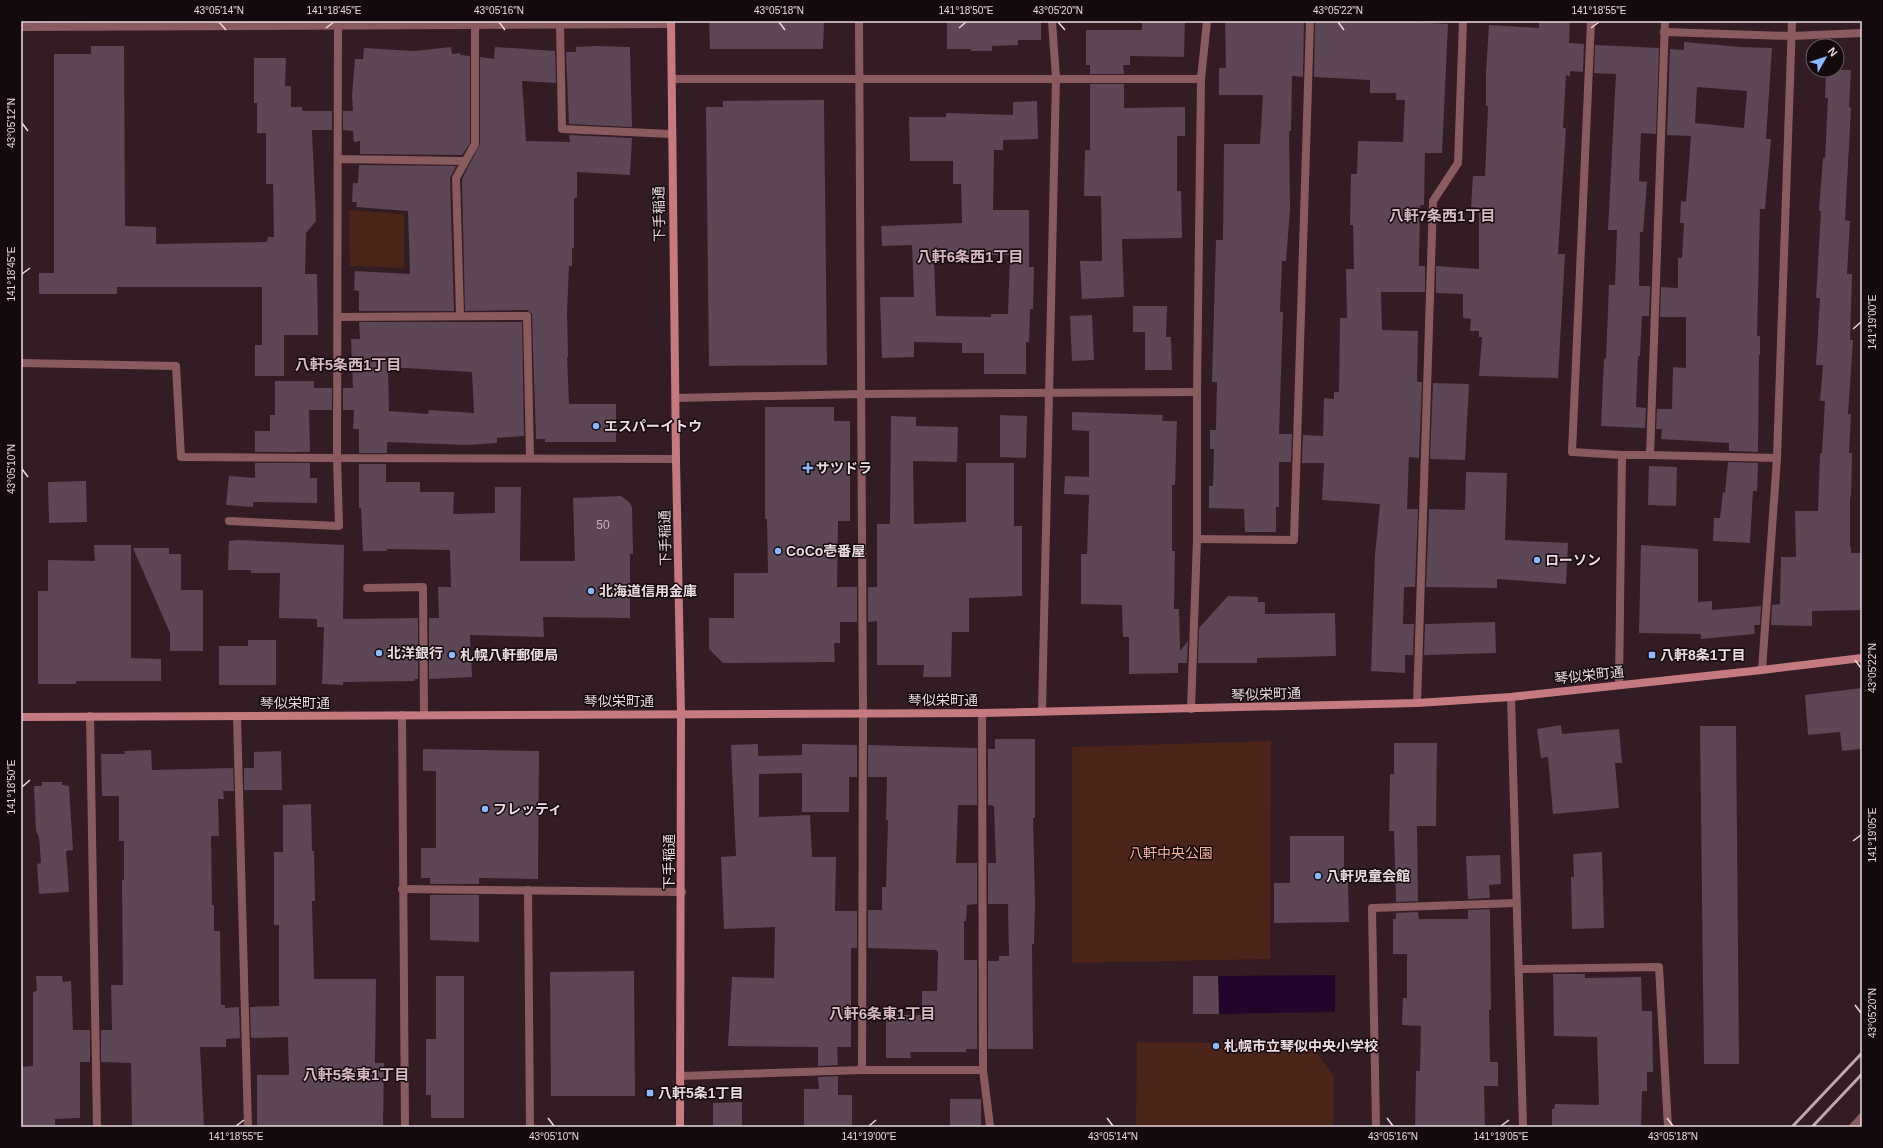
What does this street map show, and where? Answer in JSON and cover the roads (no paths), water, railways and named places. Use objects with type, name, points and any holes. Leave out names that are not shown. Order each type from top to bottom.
[{"type":"main road","name":"下手稲通","points":[[671,22],[671,134],[681,714],[682,892],[680,1127]]},
{"type":"main road","name":"琴似栄町通","points":[[21,717],[982,713],[1417,702],[1511,697],[1862,658]]},
{"type":"street","points":[[860,21],[862,1070]]},
{"type":"street","points":[[1042,711],[1056,78],[1052,21]]},
{"type":"street","points":[[1191,708],[1197,539],[1197,392],[1201,78],[1207,21]]},
{"type":"street","points":[[1197,539],[1294,540],[1310,21]]},
{"type":"street","points":[[1417,702],[1433,201],[1458,163],[1463,21]]},
{"type":"street","points":[[1591,21],[1572,452],[1622,455],[1777,458]]},
{"type":"street","points":[[1650,455],[1665,21]]},
{"type":"street","points":[[1762,670],[1777,458],[1792,21]]},
{"type":"street","points":[[21,28],[233,23],[560,24],[671,22]]},
{"type":"street","points":[[229,521],[339,526],[337,458],[338,23]]},
{"type":"street","points":[[460,315],[456,178],[475,144],[475,24]]},
{"type":"street","points":[[560,24],[562,129],[671,134]]},
{"type":"street","points":[[1664,32],[1791,36],[1862,33]]},
{"type":"street","points":[[672,79],[861,80],[1201,78]]},
{"type":"street","points":[[338,160],[465,161]]},
{"type":"street","points":[[338,317],[460,315],[527,316],[530,458]]},
{"type":"street","points":[[21,363],[176,366],[181,457],[676,459]]},
{"type":"street","points":[[676,398],[861,394],[1197,392]]},
{"type":"street","points":[[1619,685],[1622,455]]},
{"type":"street","points":[[367,588],[423,587],[424,715]]},
{"type":"street","points":[[1511,697],[1516,903],[1524,1127]]},
{"type":"street","points":[[982,713],[983,1070],[990,1126]]},
{"type":"street","points":[[402,715],[402,889],[405,1127]]},
{"type":"street","points":[[90,716],[97,1127]]},
{"type":"street","points":[[238,716],[248,1127]]},
{"type":"street","points":[[402,889],[682,892]]},
{"type":"street","points":[[528,890],[530,1127]]},
{"type":"street","points":[[1376,1127],[1372,908],[1516,903]]},
{"type":"street","points":[[1519,969],[1659,967],[1668,1127]]},
{"type":"street","points":[[680,1076],[862,1070],[983,1070]]},
{"type":"street","points":[[1853,1127],[1862,1117]]},
{"type":"railway","points":[[1792,1127],[1862,1053]]},
{"type":"railway","points":[[1812,1127],[1862,1074]]},
{"type":"place","name":"エスパーイトウ","points":[[596,426]]},
{"type":"place","name":"サツドラ","points":[[808,468]]},
{"type":"place","name":"CoCo壱番屋","points":[[778,551]]},
{"type":"place","name":"ローソン","points":[[1537,560]]},
{"type":"place","name":"北海道信用金庫","points":[[591,591]]},
{"type":"place","name":"北洋銀行","points":[[379,653]]},
{"type":"place","name":"札幌八軒郵便局","points":[[452,655]]},
{"type":"place","name":"八軒8条1丁目","points":[[1652,655]]},
{"type":"place","name":"フレッティ","points":[[485,809]]},
{"type":"place","name":"八軒児童会館","points":[[1318,876]]},
{"type":"place","name":"札幌市立琴似中央小学校","points":[[1216,1046]]},
{"type":"place","name":"八軒5条1丁目","points":[[650,1093]]},
{"type":"district","name":"八軒7条西1丁目","points":[[1442,216]]},
{"type":"district","name":"八軒6条西1丁目","points":[[970,257]]},
{"type":"district","name":"八軒5条西1丁目","points":[[348,365]]},
{"type":"district","name":"八軒6条東1丁目","points":[[882,1014]]},
{"type":"district","name":"八軒5条東1丁目","points":[[356,1075]]},
{"type":"park label","name":"八軒中央公園","points":[[1171,853]]}]
